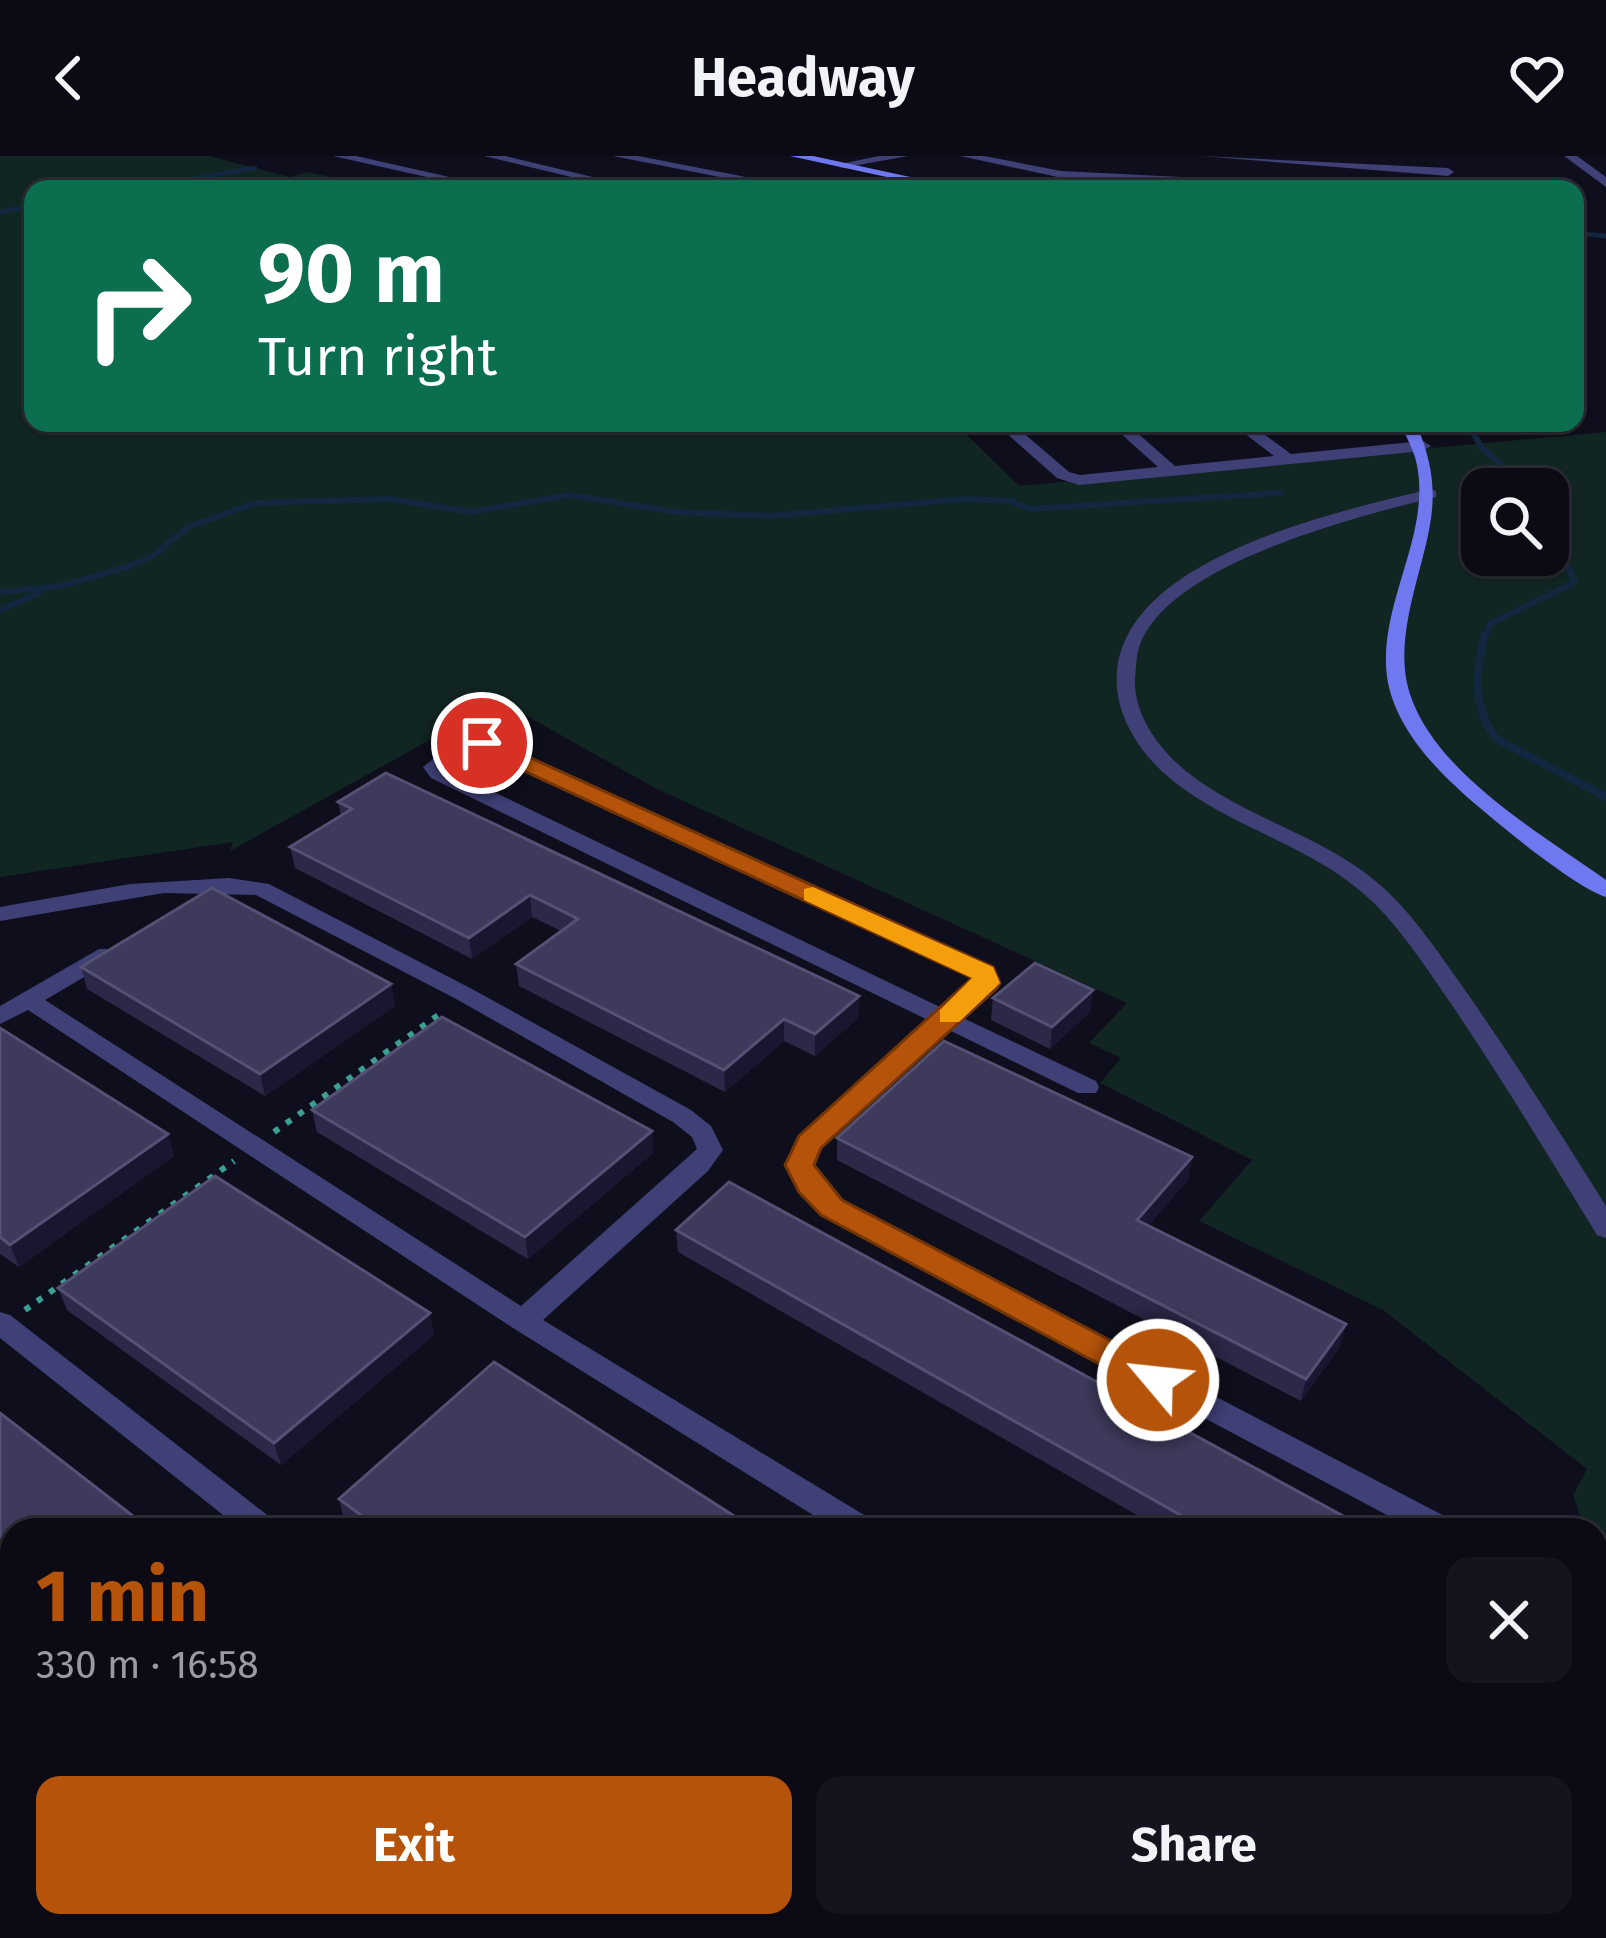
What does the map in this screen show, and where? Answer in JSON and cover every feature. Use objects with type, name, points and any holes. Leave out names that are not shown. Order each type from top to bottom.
[{"type":"street","points":[[339,156],[454,180]]},
{"type":"street","points":[[490,156],[583,180]]},
{"type":"street","points":[[619,156],[751,180]]},
{"type":"street","points":[[619,180],[670,156]]},
{"type":"street","points":[[796,156],[916,180]]},
{"type":"street","points":[[842,165],[902,156]]},
{"type":"street","points":[[966,156],[1090,180]]},
{"type":"street","points":[[1207,156],[1448,172]]},
{"type":"street","points":[[1446,180],[1455,156]]},
{"type":"street","points":[[1570,156],[1606,183]]},
{"type":"street","points":[[1062,174],[1164,180]]},
{"type":"street","points":[[1013,432],[1063,475],[1090,480],[1423,446]]},
{"type":"street","points":[[1128,432],[1172,471]]},
{"type":"street","points":[[1251,432],[1289,460]]},
{"type":"street","points":[[1414,432],[1423,446],[1430,494],[1394,634],[1395,683],[1444,760],[1487,801],[1606,890]]},
{"type":"street","points":[[1430,494],[1322,520],[1217,564],[1142,627],[1121,668],[1128,707],[1150,746],[1183,779],[1314,848],[1367,885],[1400,920],[1499,1056],[1606,1228]]},
{"type":"street","points":[[1087,1087],[946,1019],[438,774],[433,767],[460,747],[482,743],[984,973],[987,983],[946,1019],[809,1143],[800,1165],[809,1185],[832,1208],[1420,1518]]},
{"type":"street","points":[[189,906],[229,883]]},
{"type":"street","points":[[0,914],[229,883],[290,900],[662,1105],[702,1132],[710,1150],[699,1165],[523,1321]]},
{"type":"street","points":[[0,1016],[129,942]]},
{"type":"street","points":[[28,1000],[523,1321],[843,1518]]},
{"type":"street","points":[[0,1323],[249,1518]]},
{"type":"green space","points":[[0,156],[208,156],[290,177],[307,172],[345,180],[24,180],[24,432],[964,432],[1019,486],[1606,432],[1606,1518],[1581,1518],[1573,1495],[1587,1469],[1383,1310],[1199,1221],[1252,1160],[1100,1083],[1121,1058],[1089,1043],[1127,1003],[655,788],[500,701],[230,851],[233,842],[0,877]]},
{"type":"building","points":[[386,773],[859,996],[815,1034],[784,1019],[724,1070],[516,964],[578,919],[530,895],[469,938],[290,847],[352,809],[338,802]]},
{"type":"building","points":[[212,888],[391,984],[260,1074],[81,967]]},
{"type":"building","points":[[1035,963],[1093,990],[1052,1027],[993,998]]},
{"type":"building","points":[[442,1017],[652,1131],[525,1237],[312,1110]]},
{"type":"building","points":[[0,1028],[168,1134],[10,1245],[0,1237]]},
{"type":"building","points":[[944,1041],[1192,1157],[1137,1220],[1346,1324],[1306,1379],[837,1138]]},
{"type":"building","points":[[215,1176],[430,1313],[274,1443],[58,1288]]},
{"type":"building","points":[[729,1182],[1347,1518],[1186,1518],[676,1230]]},
{"type":"building","points":[[494,1362],[737,1518],[365,1518],[339,1499]]},
{"type":"building","points":[[0,1413],[136,1518],[0,1518]]},
{"type":"waterway","points":[[185,180],[255,168]]},
{"type":"waterway","points":[[0,212],[24,208]]},
{"type":"waterway","points":[[1584,234],[1606,236]]},
{"type":"waterway","points":[[1473,432],[1481,447],[1506,468]]},
{"type":"waterway","points":[[0,592],[61,586],[130,566],[153,556],[188,527],[255,503],[391,499],[470,512],[570,495],[676,512],[770,516],[964,499],[1011,501],[1030,509],[1281,493]]},
{"type":"waterway","points":[[1485,636],[1490,624],[1575,582],[1569,569]]},
{"type":"waterway","points":[[0,610],[39,593]]},
{"type":"waterway","points":[[1485,636],[1478,689],[1483,715],[1497,739],[1606,797]]},
{"type":"slow traffic","points":[[813,894],[984,973],[987,983],[949,1016]]},
{"type":"route","points":[[482,743],[984,973],[987,983],[809,1143],[800,1165],[809,1185],[832,1208],[1158,1380]]}]
